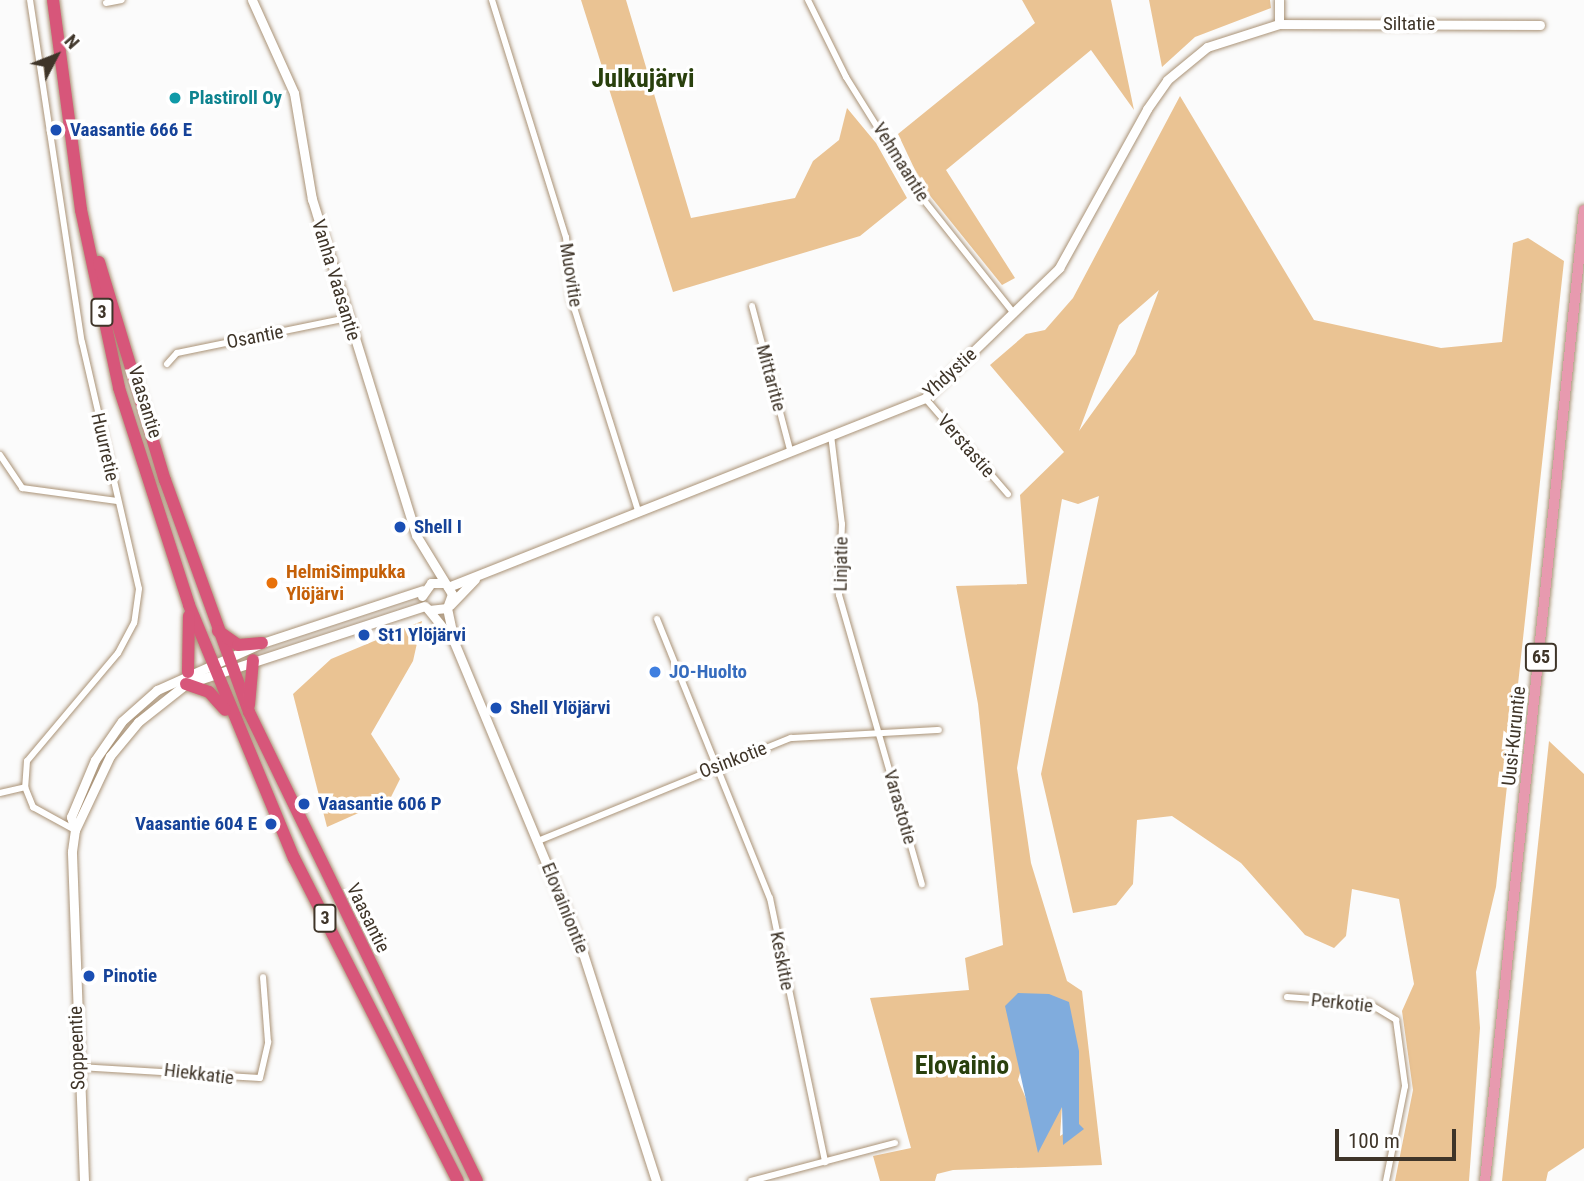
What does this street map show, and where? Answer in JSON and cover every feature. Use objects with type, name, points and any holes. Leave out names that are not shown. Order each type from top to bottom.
[{"type":"highway","name":"Vaasantie","points":[[53,0],[80,188],[119,388],[189,605],[233,721],[458,1181]]},
{"type":"highway","name":"Vaasantie","points":[[80,188],[127,363],[229,662],[249,712],[477,1181]]},
{"type":"highway","points":[[189,605],[187,678],[209,692],[233,721]]},
{"type":"highway","points":[[217,630],[238,645],[262,643]]},
{"type":"highway","points":[[249,712],[253,660]]},
{"type":"main road","name":"Vanha Vaasantie","points":[[252,0],[297,104],[312,199],[426,560],[427,608]]},
{"type":"main road","points":[[1279,0],[1279,24]]},
{"type":"main road","name":"Yhdystie","points":[[425,588],[475,579],[526,552],[925,398],[1059,268],[1167,80],[1208,47],[1279,24]]},
{"type":"main road","name":"Siltatie","points":[[1279,24],[1540,25]]},
{"type":"main road","name":"Uusi-Kuruntie","points":[[1485,1181],[1584,210]]},
{"type":"main road","name":"Vanha Vaasantie","points":[[426,560],[446,585]]},
{"type":"main road","name":"Yhdystie","points":[[448,606],[475,579]]},
{"type":"main road","name":"Elovainiontie","points":[[446,585],[454,642],[538,841],[593,981],[656,1181]]},
{"type":"main road","points":[[229,662],[262,643],[425,588]]},
{"type":"main road","points":[[229,662],[253,660],[427,608],[448,606]]},
{"type":"main road","name":"Elovainiontie","points":[[427,608],[454,642]]},
{"type":"main road","name":"Soppeentie","points":[[84,1181],[77,1068],[75,830],[110,756],[138,722],[187,678],[229,662]]},
{"type":"street","name":"Huurretie","points":[[25,787],[33,748],[97,682],[134,622],[139,589],[117,501],[64,239],[30,0]]},
{"type":"street","points":[[106,3],[122,0]]},
{"type":"street","name":"Muovitie","points":[[492,0],[566,237],[572,298],[638,510]]},
{"type":"street","name":"Vehmaantie","points":[[808,0],[846,77],[919,194],[1012,311]]},
{"type":"street","name":"Mittaritie","points":[[752,306],[790,450]]},
{"type":"street","name":"Osantie","points":[[167,364],[177,353],[348,318]]},
{"type":"street","name":"Verstastie","points":[[925,398],[1008,494]]},
{"type":"street","name":"Linjatie","points":[[831,435],[842,524],[839,595],[877,730]]},
{"type":"street","points":[[0,455],[22,488],[117,501]]},
{"type":"street","name":"Keskitie","points":[[657,619],[770,898],[825,1162]]},
{"type":"street","name":"Osinkotie","points":[[538,841],[716,766],[791,738],[877,730],[939,730]]},
{"type":"street","name":"Varastotie","points":[[877,730],[922,884]]},
{"type":"street","points":[[0,793],[25,787],[33,807],[75,830]]},
{"type":"street","name":"Hiekkatie","points":[[77,1068],[260,1078],[268,1042],[264,977]]},
{"type":"street","name":"Perkotie","points":[[1287,997],[1368,1003],[1396,1020],[1405,1086],[1387,1181]]},
{"type":"street","points":[[751,1181],[895,1143]]},
{"type":"shaded area","points":[[581,0],[626,0],[691,218],[795,198],[813,161],[839,140],[847,108],[876,143],[907,198],[860,236],[673,292]]},
{"type":"shaded area","points":[[1022,0],[1111,0],[1134,110],[1091,50],[946,170],[1015,278],[1002,285],[923,187],[898,134],[1035,23]]},
{"type":"shaded area","points":[[1149,0],[1270,0],[1271,8],[1195,37],[1162,67]]},
{"type":"shaded area","points":[[1180,96],[1314,320],[1441,348],[1502,342],[1513,243],[1528,238],[1564,261],[1496,887],[1476,972],[1480,1028],[1469,1181],[1395,1181],[1413,1090],[1402,1011],[1414,984],[1399,899],[1352,889],[1346,936],[1334,948],[1305,935],[1241,863],[1172,816],[1137,820],[1133,884],[1116,905],[1073,913],[1041,774],[1099,496],[1078,504],[1062,499],[1017,768],[1031,863],[1067,981],[1082,991],[1102,1165],[953,1170],[937,1174],[935,1181],[880,1181],[873,1156],[911,1148],[870,998],[969,990],[965,958],[1003,945],[978,704],[956,586],[1027,584],[1020,495],[1064,452],[990,365],[1026,334],[1045,330],[1073,298]],"holes":[[[1159,290],[1135,354],[1079,431],[1119,325]],[[1022,1066],[1078,1116],[1079,1124],[1060,1136],[1062,1106],[1043,1138],[1018,1080]]]},
{"type":"shaded area","points":[[422,621],[413,661],[371,734],[400,779],[390,799],[327,827],[293,694],[331,659]]},
{"type":"shaded area","points":[[1549,741],[1584,774],[1584,1148],[1548,1172],[1546,1181],[1502,1181]]},
{"type":"water","points":[[1018,993],[1049,994],[1069,1002],[1079,1051],[1079,1124],[1084,1129],[1063,1145],[1062,1107],[1038,1153],[1005,1006]]},
{"type":"place","name":"Plastiroll Oy","points":[[175,98]]},
{"type":"place","name":"Vaasantie 666 E","points":[[56,130]]},
{"type":"place","name":"Shell I","points":[[400,527]]},
{"type":"place","name":"HelmiSimpukka Ylöjärvi","points":[[272,583]]},
{"type":"place","name":"St1 Ylöjärvi","points":[[364,635]]},
{"type":"place","name":"JO-Huolto","points":[[655,672]]},
{"type":"place","name":"Shell Ylöjärvi","points":[[496,708]]},
{"type":"place","name":"Vaasantie 606 P","points":[[304,804]]},
{"type":"place","name":"Vaasantie 604 E","points":[[271,824]]},
{"type":"place","name":"Pinotie","points":[[89,976]]},
{"type":"district","name":"Julkujärvi","points":[[643,79]]},
{"type":"district","name":"Elovainio","points":[[962,1066]]}]
